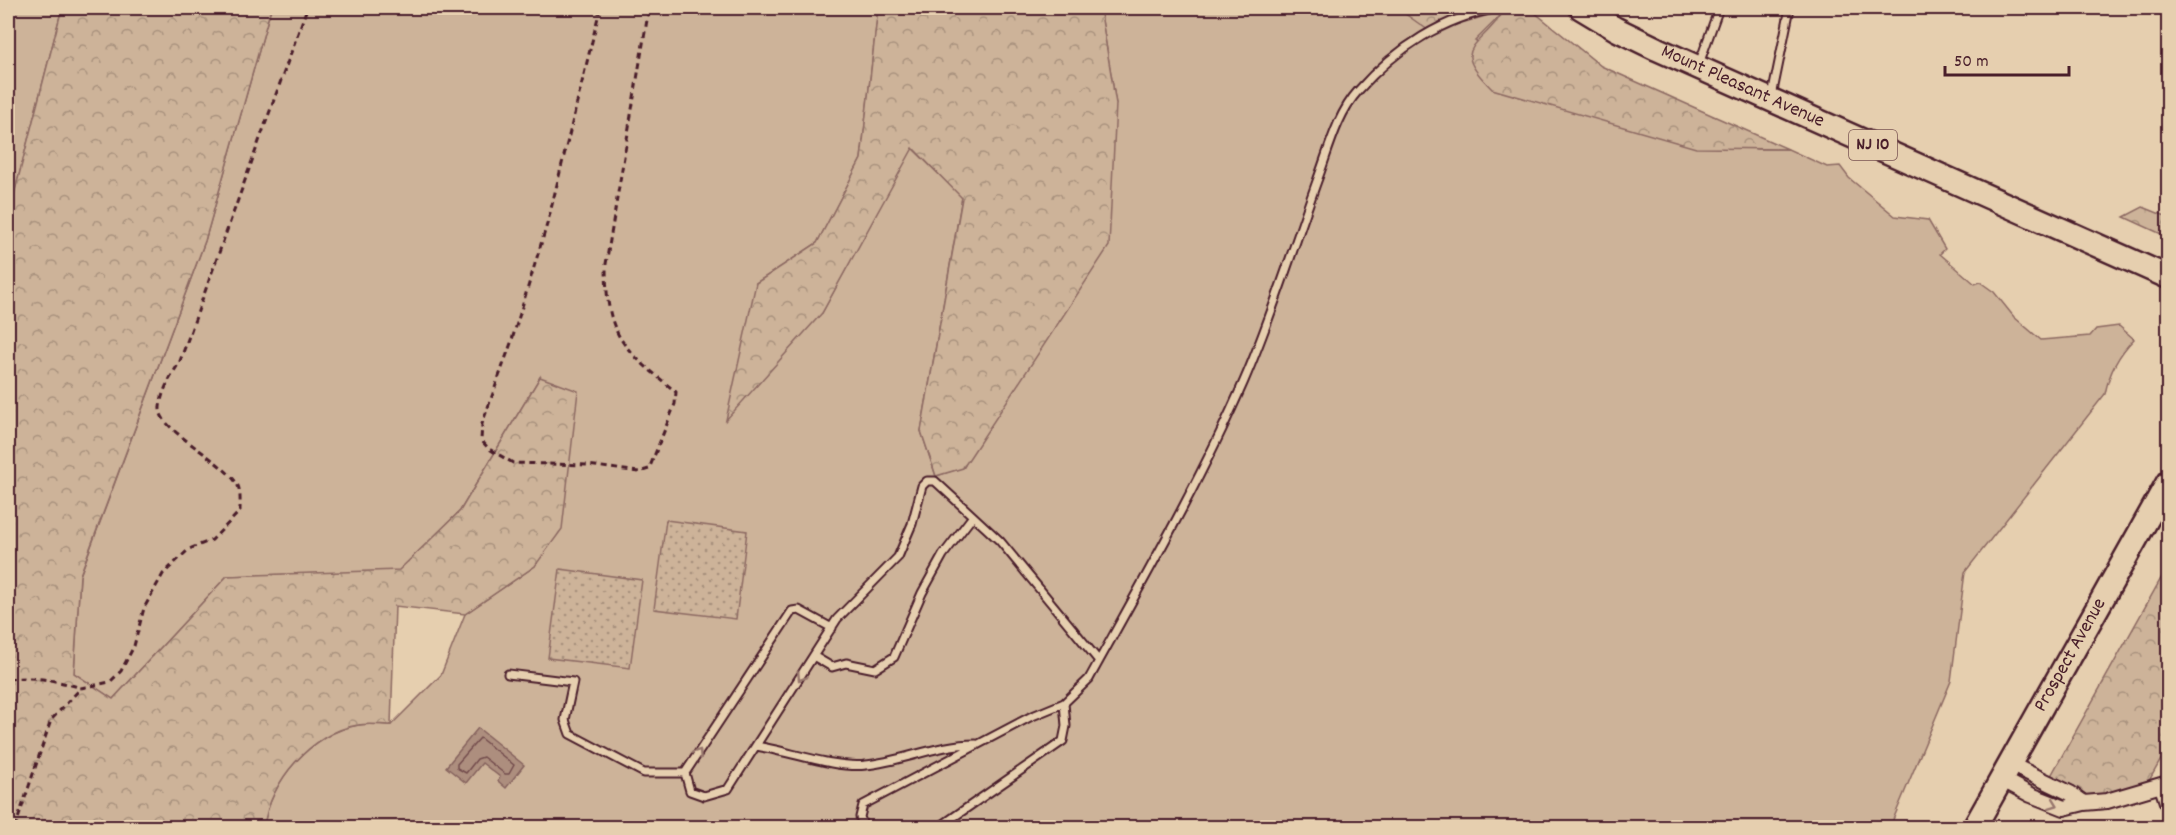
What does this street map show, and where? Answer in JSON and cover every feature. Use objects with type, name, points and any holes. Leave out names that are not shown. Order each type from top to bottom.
[{"type":"main road","name":"Mount Pleasant Avenue","points":[[1581,8],[1616,29],[1698,67],[2169,277]]},
{"type":"main road","name":"Prospect Avenue","points":[[1974,828],[2169,482]]},
{"type":"street","points":[[2005,771],[2070,793],[2084,803],[2107,801],[2163,785]]},
{"type":"lane","points":[[864,828],[860,817],[863,805],[1030,717],[1064,703],[1089,679],[1197,483],[1240,390],[1343,114],[1357,92],[1426,32],[1472,10],[1499,8]]},
{"type":"lane","points":[[1698,67],[1719,8]]},
{"type":"lane","points":[[1772,100],[1790,8]]},
{"type":"lane","points":[[832,628],[799,610],[792,610],[685,773],[690,791],[704,796],[728,789],[832,628],[848,607],[898,557],[912,524],[922,486],[927,480],[935,481],[1000,541],[1099,661]]},
{"type":"lane","points":[[815,657],[832,667],[846,663],[875,669],[894,657],[922,593],[943,555],[973,516]]},
{"type":"lane","points":[[508,674],[573,682],[565,720],[570,734],[644,773],[685,773]]},
{"type":"lane","points":[[938,828],[1063,741],[1066,726],[1064,703]]},
{"type":"lane","points":[[756,746],[844,766],[864,766],[948,746],[978,744]]},
{"type":"lane","points":[[2163,785],[2169,816]]},
{"type":"path","points":[[8,679],[27,677],[57,680],[81,688],[110,682],[121,671],[134,646],[144,608],[163,574],[189,549],[212,540],[240,511],[239,486],[222,465],[164,423],[159,410],[162,395],[180,361],[307,8]]},
{"type":"path","points":[[598,8],[599,13],[584,81],[548,221],[511,343],[482,424],[481,440],[489,449],[513,463],[588,465],[639,472],[648,469],[675,404],[676,392],[629,352],[615,330],[606,300],[606,264],[649,8]]},
{"type":"path","points":[[15,828],[51,720],[81,688]]},
{"type":"green space","points":[[8,8],[62,8],[8,218]]},
{"type":"green space","points":[[62,8],[271,8],[205,241],[80,575],[74,673],[113,699],[227,576],[399,570],[460,511],[540,377],[578,391],[562,529],[535,566],[465,614],[395,606],[391,725],[362,724],[341,730],[309,748],[284,777],[274,793],[264,827],[8,827],[8,218]]},
{"type":"green space","points":[[271,8],[878,8],[861,159],[817,243],[756,283],[822,313],[912,148],[962,197],[921,431],[936,476],[964,467],[1116,104],[1100,8],[1406,8],[1461,22],[1496,12],[1501,15],[1475,41],[1756,149],[1788,149],[1827,167],[1840,166],[1849,178],[1895,216],[1928,220],[1945,249],[1940,254],[1975,284],[1980,282],[1994,292],[2014,317],[2041,340],[2090,336],[2096,329],[2119,326],[2134,339],[2115,364],[2105,394],[1965,572],[1951,681],[1890,827],[264,827],[274,793],[296,762],[310,748],[342,730],[363,724],[391,725],[441,675],[465,614],[535,566],[540,377],[460,511],[399,571],[227,576],[113,699],[74,673],[80,576],[205,241]]},
{"type":"green space","points":[[878,8],[1100,8],[1116,104],[1109,246],[963,468],[936,476],[921,431],[962,198],[913,148],[822,313],[726,420],[756,283],[817,243],[861,159]]},
{"type":"green space","points":[[1397,8],[1529,8],[1601,66],[1788,149],[1696,148],[1492,89],[1479,75],[1470,56],[1477,42],[1501,15],[1496,13],[1458,24],[1435,35]]},
{"type":"green space","points":[[2143,207],[2168,217],[2168,237],[2124,217]]},
{"type":"green space","points":[[666,520],[747,531],[736,619],[654,609]]},
{"type":"green space","points":[[2168,566],[2168,747],[2146,786],[2084,805],[2043,790]]},
{"type":"green space","points":[[560,569],[642,580],[630,668],[548,658]]},
{"type":"water","points":[[478,728],[524,765],[506,788],[498,781],[500,777],[482,763],[466,783],[446,767]]}]
